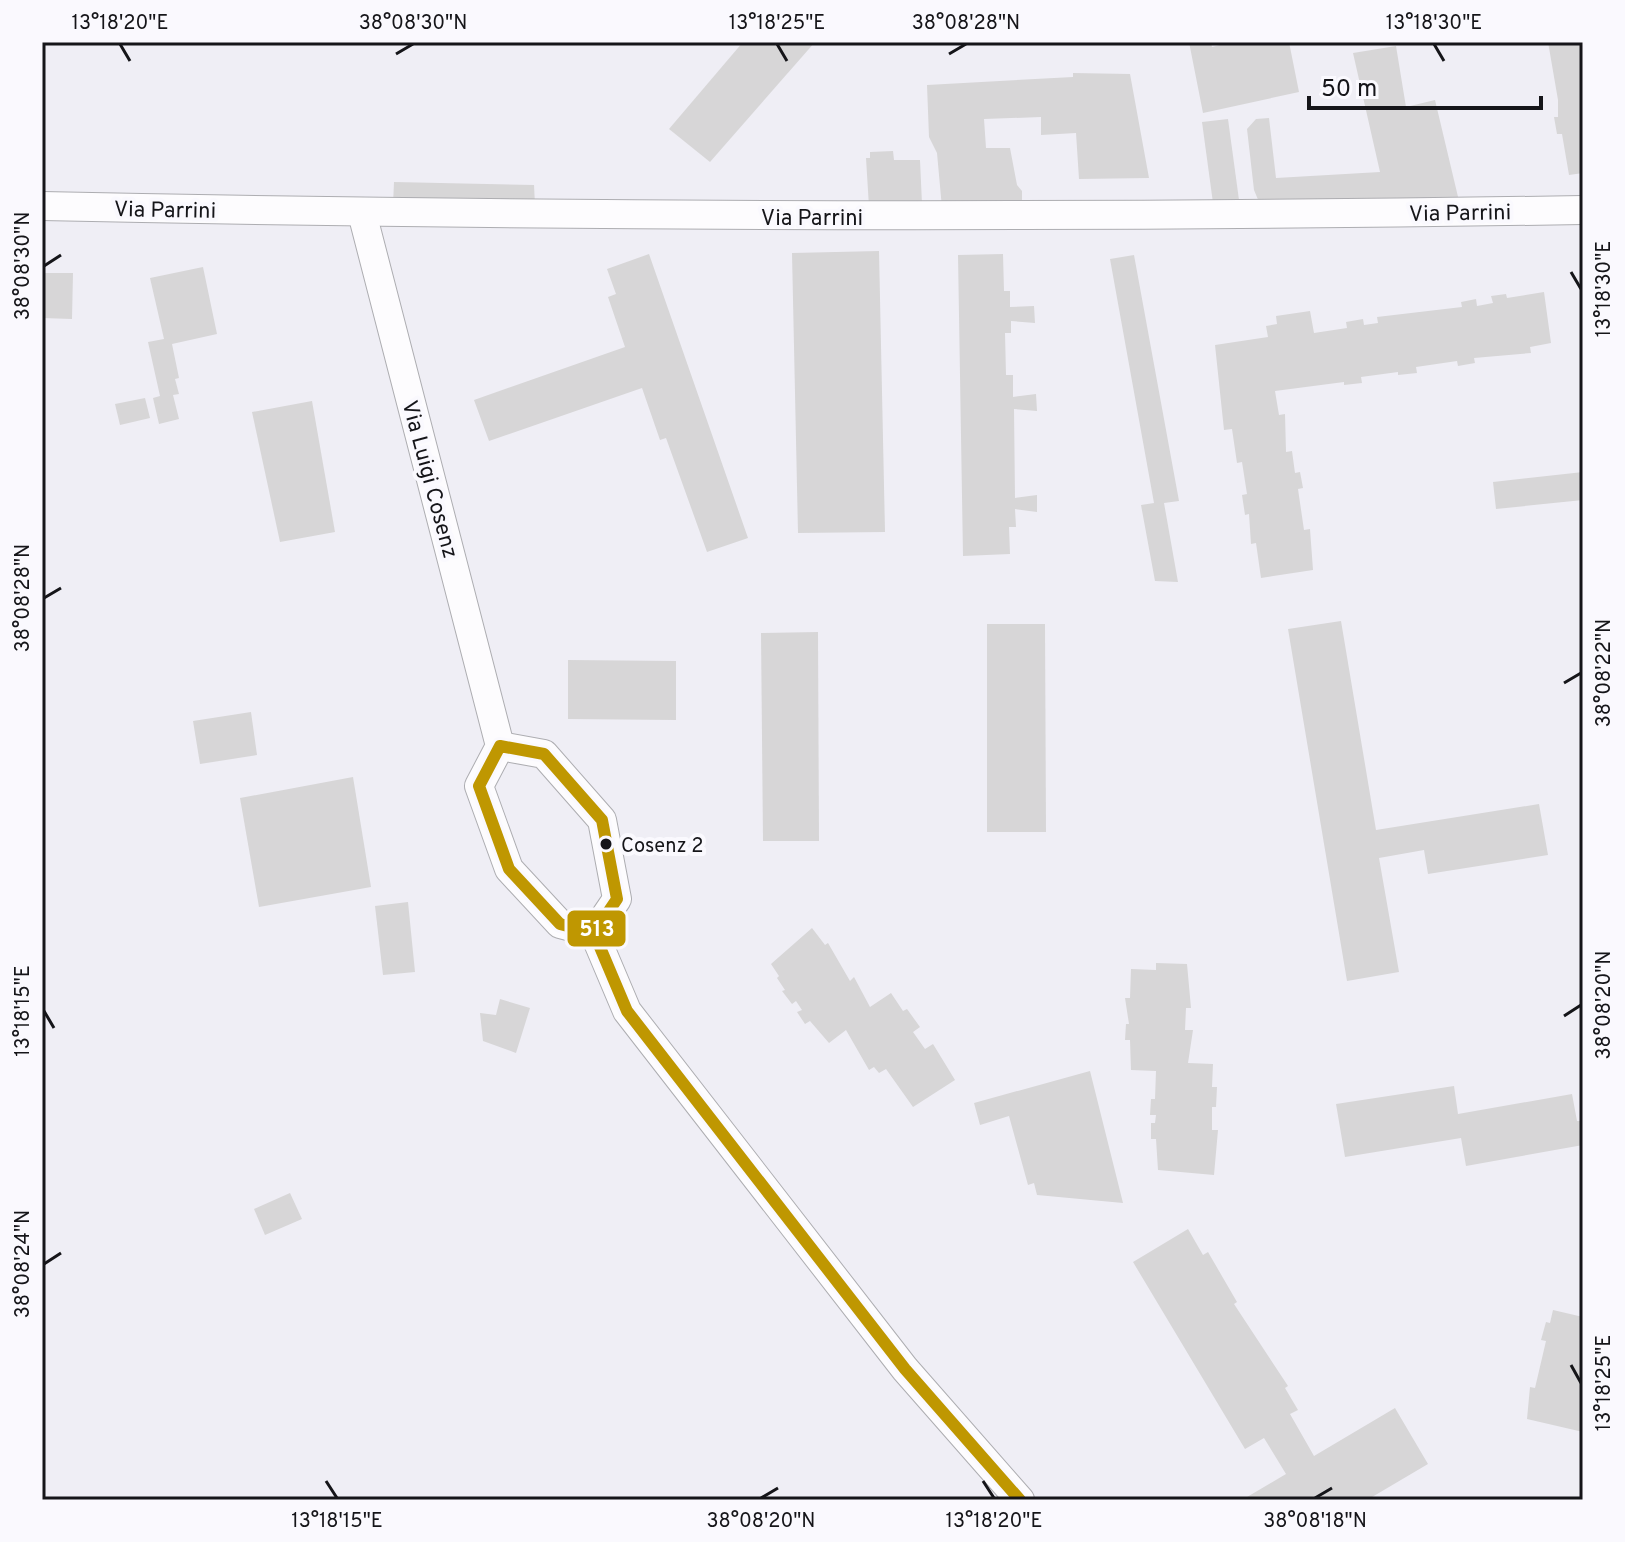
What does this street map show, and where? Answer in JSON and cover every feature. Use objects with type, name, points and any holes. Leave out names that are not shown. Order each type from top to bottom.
[{"type":"street","name":"Via Parrini","points":[[42,206],[362,213],[1135,217],[1583,210]]},
{"type":"street","name":"Via Luigi Cosenz","points":[[362,213],[500,746]]},
{"type":"street","points":[[500,746],[544,754],[602,820],[617,899],[594,933],[560,924],[509,869],[479,786],[500,746]]},
{"type":"street","points":[[594,933],[627,1011],[905,1369],[1020,1500]]},
{"type":"building","points":[[743,42],[815,42],[710,162],[669,129]]},
{"type":"building","points":[[1189,42],[1211,42],[1212,47],[1232,42],[1289,42],[1299,92],[1203,113]]},
{"type":"building","points":[[1548,42],[1583,42],[1583,173],[1569,175],[1562,134],[1557,134],[1554,117],[1558,117],[1558,100]]},
{"type":"building","points":[[1396,46],[1406,107],[1435,100],[1459,201],[1259,202],[1254,190],[1247,129],[1256,119],[1269,118],[1276,178],[1380,172],[1353,53]]},
{"type":"building","points":[[1073,73],[1130,74],[1149,178],[1079,179],[1076,133],[1041,135],[1041,117],[984,119],[986,148],[1010,148],[1017,185],[1022,191],[1022,207],[942,208],[937,153],[929,137],[927,85],[1073,77]]},
{"type":"building","points":[[1228,119],[1239,200],[1213,203],[1202,122]]},
{"type":"building","points":[[893,151],[894,160],[920,160],[922,204],[869,207],[866,158],[870,158],[870,152]]},
{"type":"building","points":[[394,182],[534,185],[535,205],[393,205]]},
{"type":"building","points":[[879,251],[885,532],[798,533],[792,253]]},
{"type":"building","points":[[649,254],[748,538],[707,552],[666,438],[660,440],[642,388],[489,441],[474,400],[625,347],[608,297],[616,294],[607,269]]},
{"type":"building","points":[[1003,254],[1004,291],[1010,291],[1010,307],[1034,306],[1035,323],[1011,321],[1011,333],[1005,333],[1006,375],[1013,375],[1013,397],[1036,394],[1037,411],[1014,409],[1015,498],[1037,495],[1037,512],[1015,509],[1016,527],[1009,527],[1010,554],[963,556],[958,255]]},
{"type":"building","points":[[1134,255],[1179,501],[1164,503],[1178,582],[1155,581],[1141,505],[1154,503],[1110,259]]},
{"type":"building","points":[[203,267],[217,334],[172,344],[179,378],[175,379],[179,394],[173,395],[179,419],[159,424],[153,398],[160,396],[148,342],[164,339],[150,278]]},
{"type":"building","points":[[42,273],[73,273],[72,319],[42,318]]},
{"type":"building","points":[[1544,292],[1551,343],[1530,347],[1531,353],[1474,358],[1475,363],[1458,366],[1457,361],[1416,367],[1417,373],[1361,377],[1362,383],[1344,385],[1344,382],[1275,391],[1279,415],[1285,414],[1286,452],[1292,451],[1295,473],[1300,472],[1303,488],[1298,489],[1304,530],[1310,529],[1313,570],[1261,578],[1256,543],[1251,544],[1249,514],[1245,515],[1242,495],[1247,494],[1242,462],[1237,463],[1232,429],[1224,430],[1215,345],[1268,337],[1266,326],[1277,324],[1276,316],[1310,311],[1314,333],[1347,328],[1346,322],[1363,319],[1364,325],[1378,323],[1377,317],[1462,307],[1461,302],[1476,299],[1477,306],[1493,303],[1491,296],[1506,294],[1507,298]]},
{"type":"building","points":[[145,398],[150,418],[120,425],[115,404]]},
{"type":"building","points":[[312,401],[335,532],[280,542],[252,412]]},
{"type":"building","points":[[1583,472],[1583,500],[1496,509],[1493,482]]},
{"type":"building","points":[[1341,621],[1376,830],[1539,804],[1548,855],[1428,874],[1424,850],[1379,858],[1399,972],[1347,981],[1288,629]]},
{"type":"building","points":[[987,624],[1045,624],[1046,832],[987,832]]},
{"type":"building","points":[[818,632],[819,841],[763,841],[761,633]]},
{"type":"building","points":[[568,660],[676,661],[676,720],[568,719]]},
{"type":"building","points":[[251,712],[257,755],[200,764],[193,721]]},
{"type":"building","points":[[353,777],[371,887],[259,907],[240,798]]},
{"type":"building","points":[[408,902],[415,972],[383,975],[375,906]]},
{"type":"building","points":[[812,928],[825,945],[828,943],[850,981],[854,977],[870,1007],[891,993],[903,1011],[907,1009],[920,1027],[913,1032],[925,1049],[933,1044],[955,1080],[913,1107],[886,1069],[879,1073],[874,1067],[869,1070],[846,1030],[829,1043],[810,1021],[805,1024],[797,1012],[802,1010],[796,1001],[792,1004],[782,991],[785,990],[771,964]]},
{"type":"building","points":[[1156,963],[1187,964],[1191,1008],[1186,1008],[1185,1030],[1193,1030],[1188,1063],[1213,1064],[1212,1087],[1217,1087],[1216,1107],[1212,1107],[1212,1130],[1218,1130],[1214,1175],[1158,1170],[1156,1139],[1151,1139],[1151,1123],[1155,1123],[1156,1115],[1150,1115],[1151,1099],[1155,1099],[1156,1071],[1131,1070],[1130,1040],[1125,1040],[1126,1024],[1129,1024],[1125,998],[1130,998],[1131,969],[1156,970]]},
{"type":"building","points":[[500,999],[530,1008],[516,1053],[483,1041],[480,1013],[496,1015]]},
{"type":"building","points":[[1090,1071],[1123,1203],[1037,1195],[1034,1183],[1028,1185],[1009,1116],[980,1125],[974,1103]]},
{"type":"building","points":[[1454,1086],[1458,1114],[1572,1094],[1577,1121],[1583,1121],[1583,1145],[1466,1166],[1461,1138],[1345,1157],[1336,1104]]},
{"type":"building","points":[[290,1193],[302,1219],[265,1235],[254,1209]]},
{"type":"building","points":[[1188,1229],[1203,1255],[1208,1252],[1237,1302],[1234,1304],[1288,1386],[1285,1388],[1298,1410],[1290,1414],[1314,1456],[1395,1408],[1428,1464],[1367,1500],[1242,1500],[1286,1474],[1264,1438],[1245,1449],[1133,1262]]},
{"type":"building","points":[[1553,1310],[1583,1317],[1583,1432],[1527,1419],[1530,1387],[1535,1388],[1546,1341],[1541,1340]]},
{"type":"transit line","name":"513","points":[[500,746],[544,754],[602,820],[617,899],[594,933],[560,924],[509,869],[479,786],[500,746]]},
{"type":"transit line","name":"513","points":[[594,933],[627,1011],[905,1369],[1020,1500]]},
{"type":"place","name":"Cosenz 2","points":[[606,844]]}]
